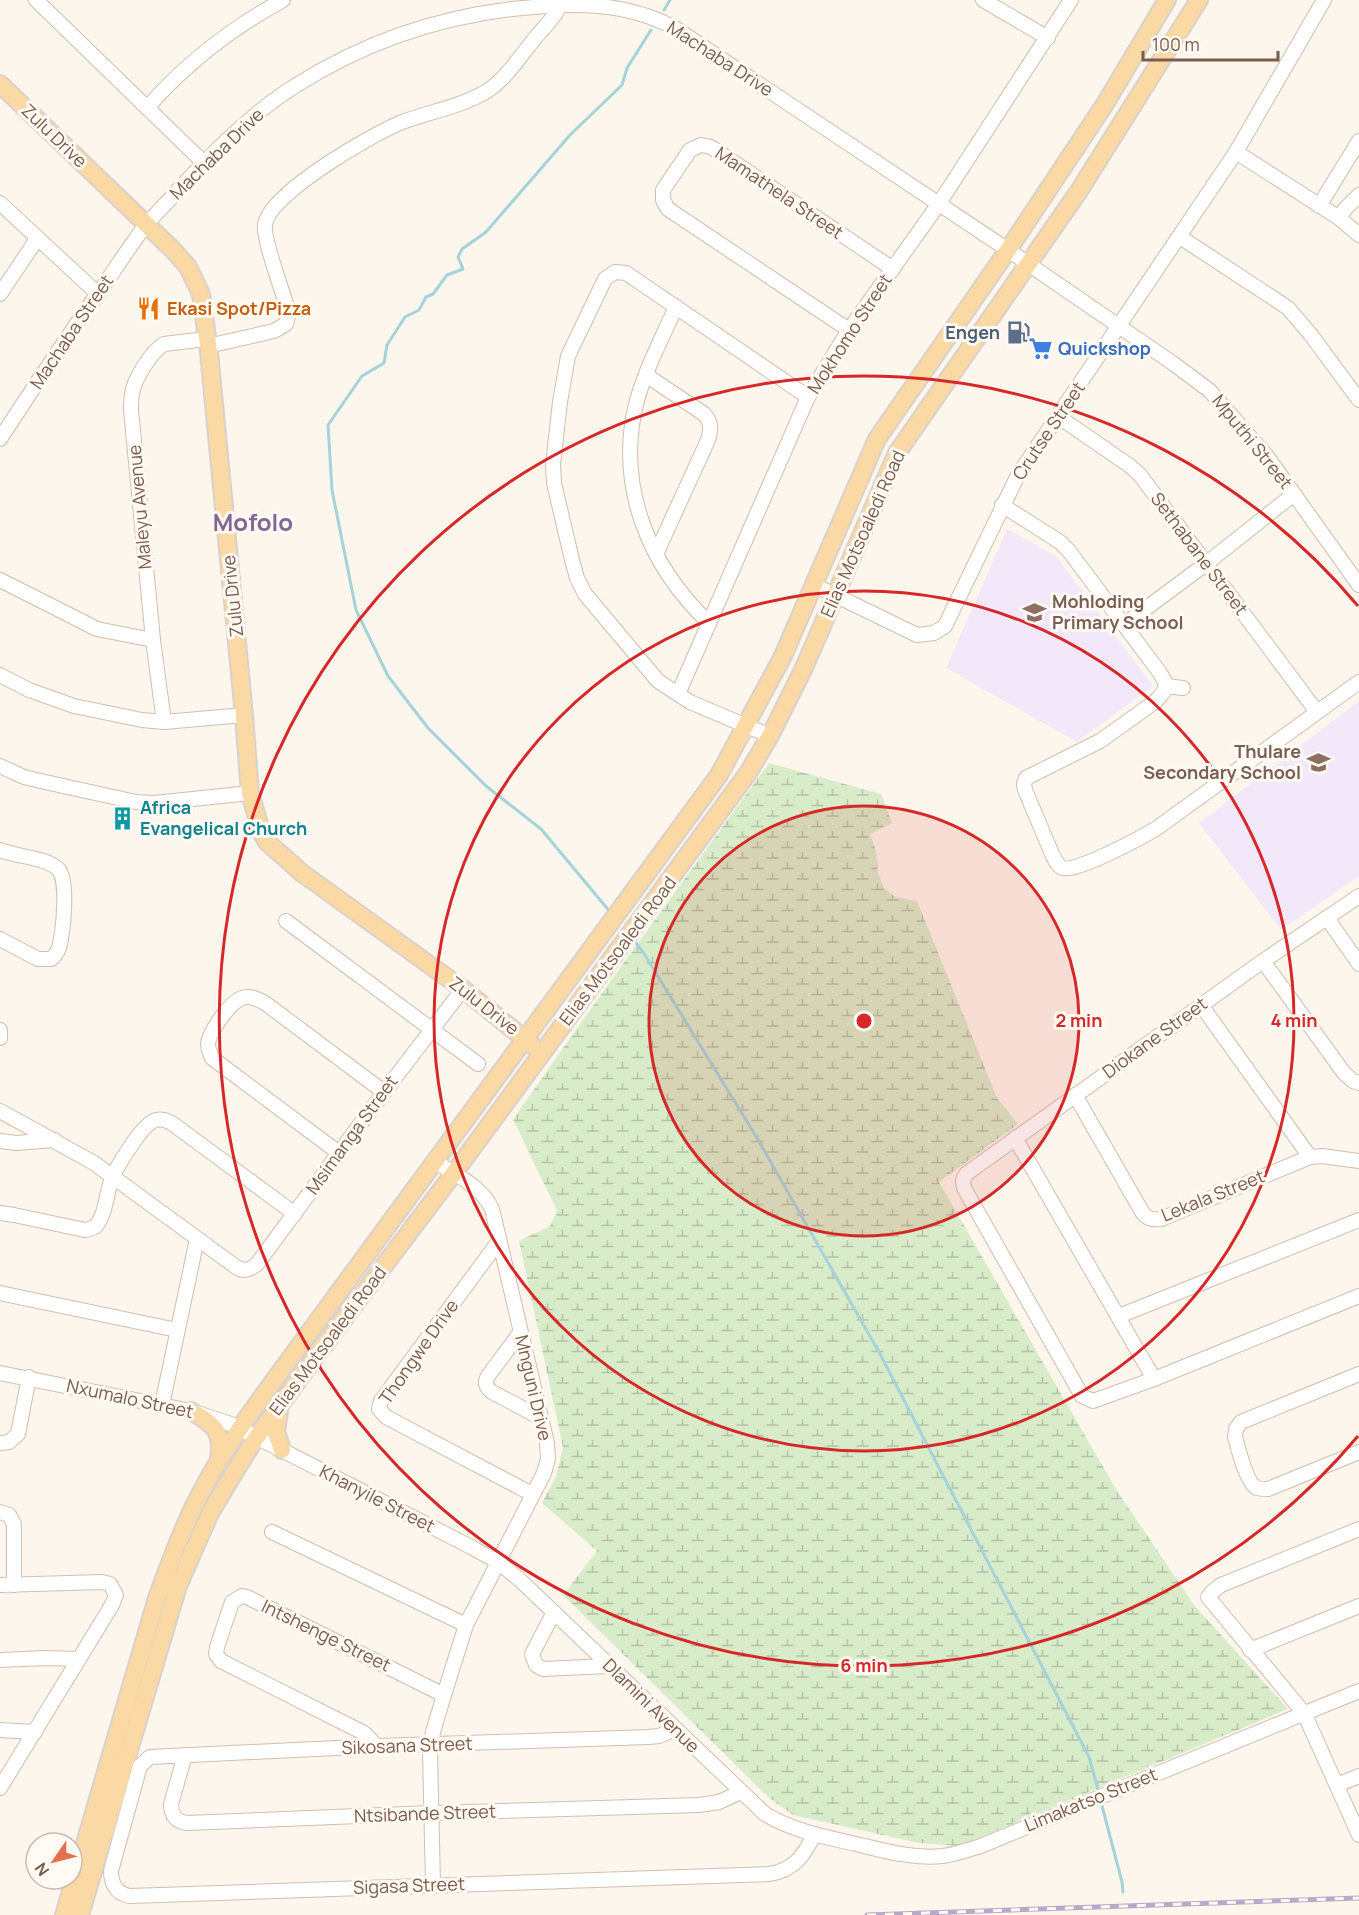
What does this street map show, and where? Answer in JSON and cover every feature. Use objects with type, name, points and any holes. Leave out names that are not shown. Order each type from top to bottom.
[{"type":"main road","name":"Elias Motsoaledi Road","points":[[80,1915],[78,1896],[157,1598],[173,1554],[195,1505],[219,1462],[240,1429],[434,1161],[719,775],[783,656],[877,439],[1008,250],[1105,104],[1167,0]]},
{"type":"main road","name":"Elias Motsoaledi Road","points":[[64,1915],[78,1896],[178,1586],[210,1513],[256,1438],[733,794],[770,736],[803,670],[897,453],[1080,191],[1199,0]]},
{"type":"main road","name":"Zulu Drive","points":[[0,84],[173,250],[188,267],[201,294],[250,794],[261,832],[276,852],[302,873],[463,989],[542,1053]]},
{"type":"main road","points":[[280,1407],[276,1432],[282,1450]]},
{"type":"main road","points":[[191,1411],[208,1421],[219,1433],[221,1440],[219,1462]]},
{"type":"street","points":[[36,0],[204,163]]},
{"type":"street","points":[[147,108],[164,89],[213,46],[251,19],[284,0]]},
{"type":"street","points":[[983,0],[1048,38]]},
{"type":"street","name":"Mokhomo Street","points":[[678,694],[808,397],[849,330],[938,205],[1071,0]]},
{"type":"street","name":"Crutse Street","points":[[814,585],[917,636],[934,633],[945,626],[1018,475],[1236,152],[1324,0]]},
{"type":"street","points":[[207,342],[274,331],[286,324],[289,313],[265,232],[267,215],[275,205],[325,165],[368,138],[403,122],[484,93],[496,84],[550,21],[560,2]]},
{"type":"street","name":"Machaba Drive","points":[[146,226],[241,127],[296,86],[355,54],[391,38],[444,21],[500,10],[560,2],[627,8],[662,20],[1029,264]]},
{"type":"street","points":[[1319,206],[1359,141]]},
{"type":"street","name":"Mamathela Street","points":[[849,330],[668,209],[663,200],[663,190],[690,150],[707,145],[893,269]]},
{"type":"street","points":[[1236,152],[1339,219],[1359,235]]},
{"type":"street","points":[[1339,219],[1359,195]]},
{"type":"street","points":[[0,203],[98,294]]},
{"type":"street","name":"Machaba Street","points":[[0,439],[146,226]]},
{"type":"street","points":[[1180,237],[1288,308],[1359,400]]},
{"type":"street","points":[[0,294],[37,239]]},
{"type":"street","name":"Mputhi Street","points":[[1029,264],[1210,391],[1266,456],[1359,585]]},
{"type":"street","points":[[770,736],[690,702],[658,681],[585,594],[572,560],[554,483],[552,464],[568,356],[605,279],[615,272],[626,273],[808,397]]},
{"type":"street","points":[[676,307],[646,375],[636,404],[631,436],[631,475],[637,507],[645,532],[660,564],[680,592],[709,623]]},
{"type":"street","name":"Maleyu Avenue","points":[[164,722],[153,640],[131,410],[132,395],[149,359],[160,346],[171,343],[207,342]]},
{"type":"street","points":[[646,375],[704,414],[711,427],[708,440],[656,554]]},
{"type":"street","name":"Sethabane Street","points":[[1059,417],[1140,475],[1317,712]]},
{"type":"street","points":[[1125,624],[1294,494]]},
{"type":"street","points":[[1002,505],[1065,547],[1125,624],[1160,673],[1166,686],[1156,701],[1100,741],[1026,778],[1023,784],[1024,790],[1052,854],[1064,868],[1073,868],[1144,836],[1359,682]]},
{"type":"street","points":[[0,580],[91,626],[153,640]]},
{"type":"street","points":[[0,675],[29,690],[74,706],[142,720],[164,722],[244,716]]},
{"type":"street","points":[[1166,686],[1183,688]]},
{"type":"street","points":[[0,766],[24,777],[136,802],[155,803],[250,794]]},
{"type":"street","points":[[0,850],[44,861],[60,871],[64,887],[62,934],[56,954],[51,959],[38,959],[0,939]]},
{"type":"street","name":"Diokane Street","points":[[1154,1379],[1094,1401],[1082,1396],[963,1188],[963,1180],[966,1174],[1015,1138],[1263,961],[1359,896]]},
{"type":"street","points":[[1327,918],[1359,964]]},
{"type":"street","points":[[286,921],[478,1064]]},
{"type":"street","points":[[1263,961],[1344,1073],[1359,1083]]},
{"type":"street","name":"Msimanga Street","points":[[197,1239],[236,1267],[244,1270],[257,1264],[463,989]]},
{"type":"street","points":[[339,1153],[212,1058],[208,1043],[212,1031],[236,1002],[248,997],[256,998],[384,1092]]},
{"type":"street","points":[[1201,1005],[1310,1157],[1322,1156],[1359,1161]]},
{"type":"street","points":[[0,1030],[0,1038]]},
{"type":"street","name":"Lekala Street","points":[[1075,1095],[1141,1210],[1148,1218],[1154,1220],[1310,1157]]},
{"type":"street","points":[[0,1111],[55,1140],[113,1176],[197,1239],[162,1405]]},
{"type":"street","points":[[0,1213],[80,1229],[95,1227],[100,1220],[113,1176],[141,1133],[149,1124],[158,1120],[166,1120],[295,1214]]},
{"type":"street","points":[[1015,1138],[1154,1379],[1359,1296]]},
{"type":"street","points":[[0,1141],[16,1143],[55,1140]]},
{"type":"street","name":"Mnguni Drive","points":[[433,1885],[431,1745],[444,1695],[466,1625],[544,1473],[548,1458],[542,1418],[520,1334],[492,1209],[487,1198],[478,1190],[434,1161]]},
{"type":"street","points":[[1119,1316],[1359,1220]]},
{"type":"street","name":"Thongwe Drive","points":[[499,1241],[381,1401],[379,1409],[386,1417],[532,1494]]},
{"type":"street","points":[[0,1293],[177,1330]]},
{"type":"street","points":[[520,1334],[486,1379],[486,1386],[492,1392],[542,1418]]},
{"type":"street","name":"Nxumalo Street","points":[[0,1372],[191,1411],[231,1424],[256,1438]]},
{"type":"street","points":[[1359,1374],[1250,1418],[1238,1425],[1234,1432],[1249,1477],[1255,1486],[1268,1489],[1359,1452]]},
{"type":"street","points":[[0,1443],[9,1442],[18,1434],[29,1377]]},
{"type":"street","name":"Khanyile Street","points":[[256,1438],[498,1562]]},
{"type":"street","points":[[0,1512],[9,1515],[14,1524],[7,1585],[106,1582],[113,1588],[116,1595],[0,1788]]},
{"type":"street","points":[[1359,1529],[1221,1585],[1209,1594],[1210,1601],[1304,1713],[1359,1835]]},
{"type":"street","points":[[272,1532],[466,1625]]},
{"type":"street","name":"Dlamini Avenue","points":[[498,1562],[554,1612],[765,1814],[780,1823],[814,1834]]},
{"type":"street","name":"Intshenge Street","points":[[377,1746],[364,1733],[221,1661],[216,1654],[217,1647],[232,1602],[242,1596],[247,1597],[444,1695]]},
{"type":"street","points":[[1250,1650],[1359,1606]]},
{"type":"street","points":[[554,1612],[532,1654],[536,1665],[543,1669],[608,1666]]},
{"type":"street","points":[[0,1660],[79,1659]]},
{"type":"street","name":"Limakatso Street","points":[[814,1834],[906,1855],[931,1857],[950,1855],[978,1846],[1359,1691]]},
{"type":"street","name":"Sikosana Street","points":[[140,1766],[154,1756],[649,1737],[659,1736],[675,1729]]},
{"type":"street","points":[[0,1730],[35,1732]]},
{"type":"street","name":"Ntsibande Street","points":[[185,1755],[171,1804],[173,1817],[183,1823],[699,1805],[718,1802],[741,1792]]},
{"type":"street","name":"Sigasa Street","points":[[140,1766],[111,1871],[114,1887],[124,1895],[778,1873],[792,1866],[801,1857],[814,1834]]},
{"type":"street","points":[[1336,1785],[1359,1776]]},
{"type":"shaded area","name":"Mohloding Primary School","points":[[1007,529],[1056,556],[1153,686],[1077,742],[946,668]]},
{"type":"shaded area","name":"Thulare Secondary School","points":[[1359,701],[1359,876],[1281,930],[1199,823]]},
{"type":"green space","points":[[769,763],[881,794],[892,823],[870,834],[876,851],[878,873],[884,888],[895,897],[917,901],[997,1098],[1018,1124],[939,1182],[1117,1491],[1194,1605],[1288,1709],[959,1846],[919,1843],[793,1815],[768,1797],[563,1595],[597,1551],[542,1503],[556,1477],[563,1447],[519,1241],[550,1226],[557,1211],[513,1119]]},
{"type":"waterway","points":[[664,10],[670,0]]},
{"type":"waterway","points":[[611,913],[541,829],[486,786],[428,728],[388,676],[356,610],[332,490],[328,425],[362,376],[384,363],[387,345],[405,317],[419,310],[426,297],[433,294],[447,275],[463,269],[458,257],[462,249],[486,232],[570,135],[622,85],[627,68],[651,30]]},
{"type":"waterway","points":[[633,939],[757,1138],[879,1352],[1089,1757],[1099,1793]]},
{"type":"waterway","points":[[1101,1802],[1123,1892]]},
{"type":"railway","points":[[867,1915],[1359,1898]]},
{"type":"place","name":"Ekasi Spot/Pizza","points":[[149,309]]},
{"type":"place","name":"Engen","points":[[1018,333]]},
{"type":"place","name":"Quickshop","points":[[1040,349]]},
{"type":"place","name":"Mohloding Primary School","points":[[1034,612]]},
{"type":"place","name":"Thulare Secondary School","points":[[1319,762]]},
{"type":"place","name":"Africa Evangelical Church","points":[[122,818]]},
{"type":"district","name":"Mofolo","points":[[253,523]]}]
